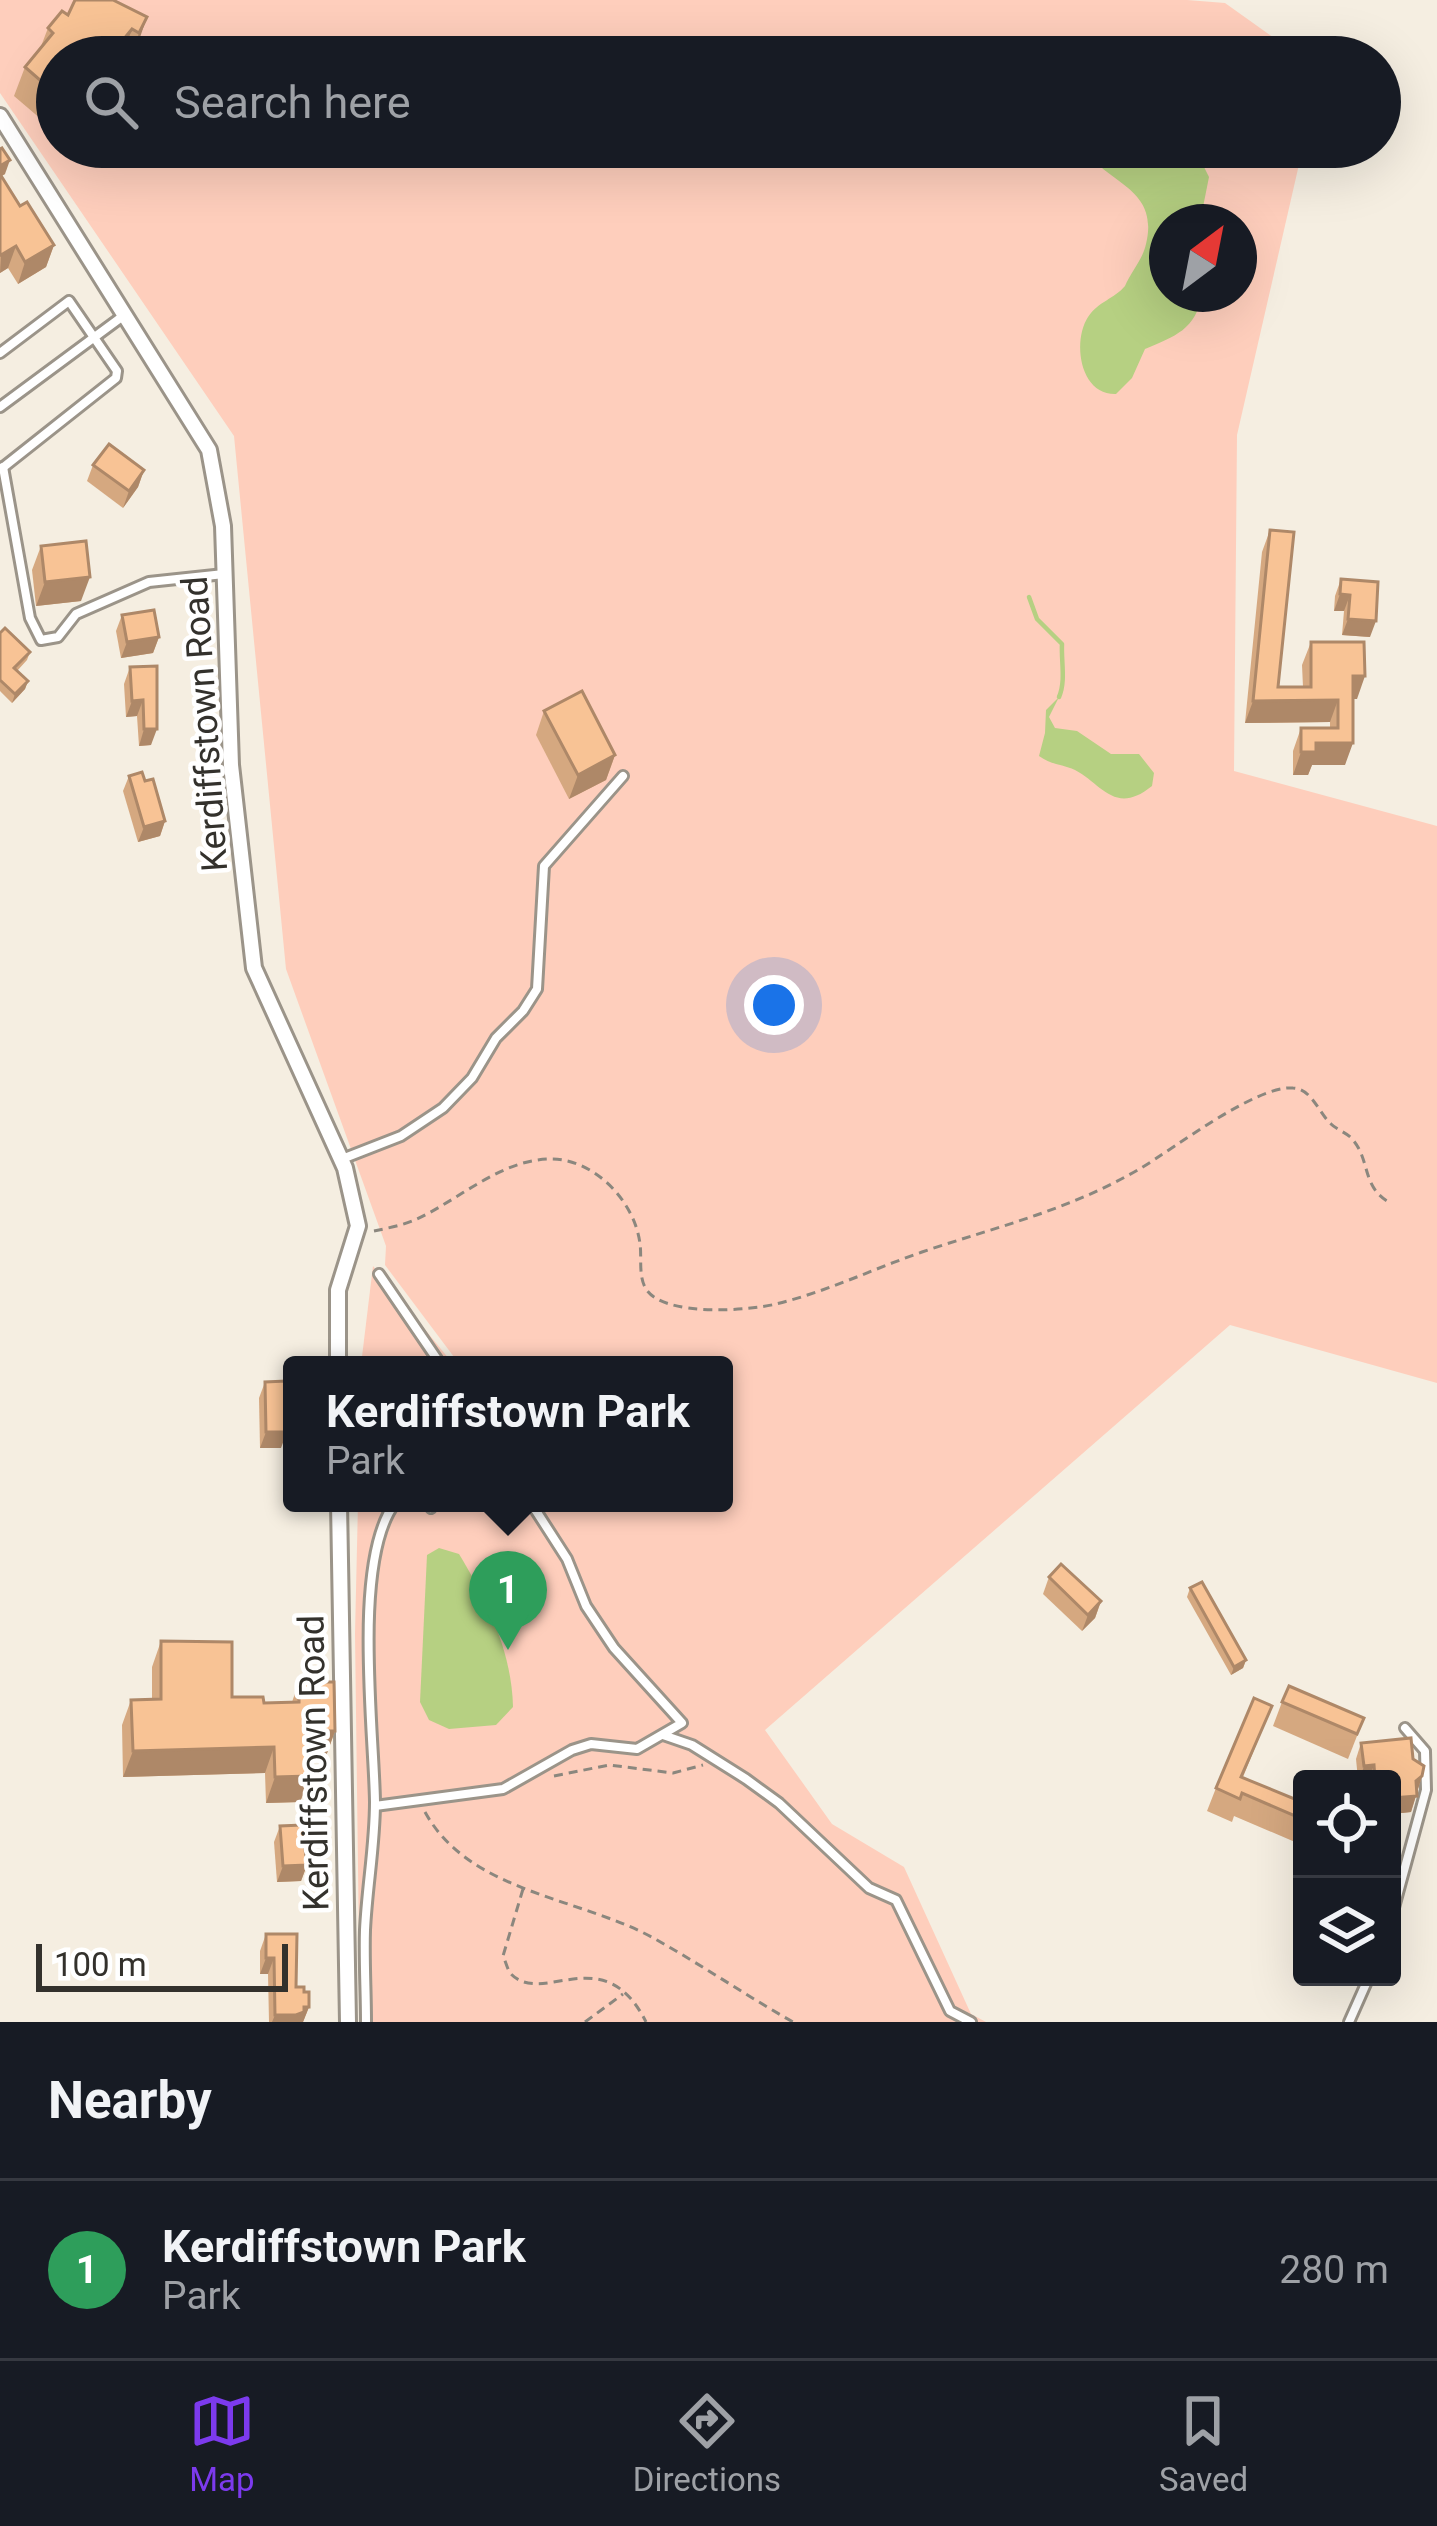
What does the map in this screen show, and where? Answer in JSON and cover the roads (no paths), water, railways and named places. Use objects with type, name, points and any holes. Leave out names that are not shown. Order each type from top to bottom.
[{"type":"street","name":"Kerdiffstown Road","points":[[0,116],[209,450],[223,526],[231,765],[254,968],[340,1159],[358,1226],[338,1290],[338,1356]]},
{"type":"street","name":"Kerdiffstown Road","points":[[339,1512],[348,2022]]},
{"type":"lane","points":[[0,148],[15,140]]},
{"type":"lane","points":[[0,353],[68,301],[117,371],[116,378],[2,468],[30,619],[40,640],[58,637],[76,614],[149,582],[224,574]]},
{"type":"lane","points":[[0,407],[124,315]]},
{"type":"lane","points":[[340,1159],[401,1136],[443,1108],[472,1078],[496,1038],[523,1011],[537,989],[544,866],[623,776]]},
{"type":"lane","points":[[380,1274],[435,1356]]},
{"type":"lane","points":[[366,2022],[365,1931],[375,1806],[367,1644],[375,1563],[388,1512]]},
{"type":"lane","points":[[375,1806],[503,1789],[572,1750],[592,1744],[638,1749],[682,1723],[614,1648],[586,1606],[567,1559],[537,1512]]},
{"type":"lane","points":[[1401,1882],[1426,1790],[1424,1751],[1405,1729]]},
{"type":"lane","points":[[662,1735],[716,1759],[779,1803],[868,1888],[896,1900],[950,2011],[971,2022]]},
{"type":"lane","points":[[1349,2022],[1365,1986]]},
{"type":"waterway","points":[[1029,597],[1037,619],[1062,644],[1059,697]]},
{"type":"place","name":"Kerdiffstown Park","points":[[508,1650]]}]
